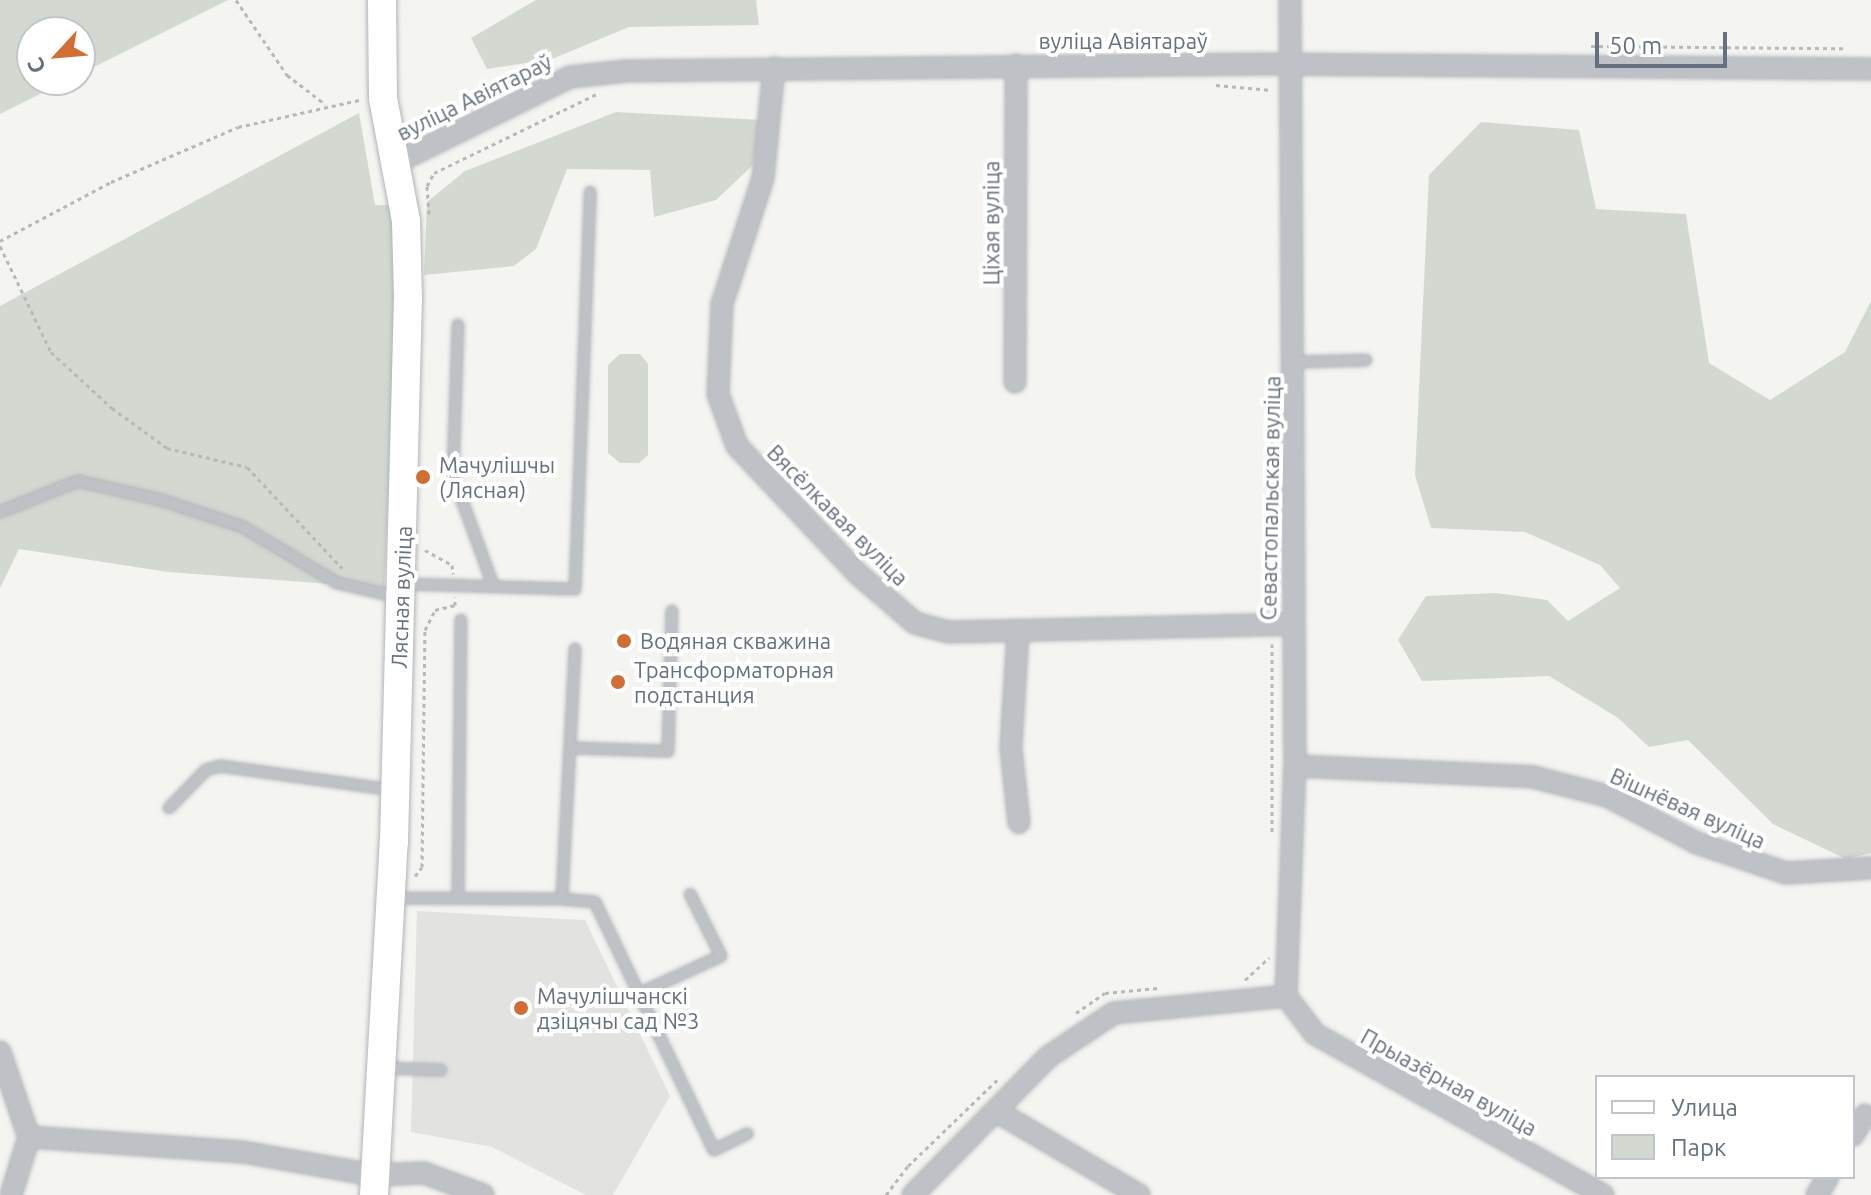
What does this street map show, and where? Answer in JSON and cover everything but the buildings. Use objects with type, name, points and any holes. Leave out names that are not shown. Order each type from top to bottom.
[{"type":"main road","name":"Лясная вуліца","points":[[374,1185],[381,1067],[402,897],[394,790],[401,590],[406,221],[383,98],[382,0]]},
{"type":"street","name":"Севастопальская вуліца","points":[[1286,996],[1295,766],[1284,625],[1296,362],[1290,0]]},
{"type":"street","name":"вуліца Авіятараў","points":[[395,163],[570,77],[774,68],[1016,65],[1871,69]]},
{"type":"street","name":"Ціхая вуліца","points":[[1015,382],[1016,65]]},
{"type":"street","name":"Вясёлкавая вуліца","points":[[774,68],[763,178],[722,304],[718,394],[724,421],[737,446],[825,540],[915,623],[949,632],[1284,625]]},
{"type":"street","points":[[1018,632],[1011,748],[1019,823]]},
{"type":"street","name":"Вішнёвая вуліца","points":[[1295,766],[1533,777],[1607,796],[1697,843],[1786,873],[1871,868]]},
{"type":"street","points":[[913,1195],[937,1165],[996,1111],[1048,1057],[1114,1013],[1286,996]]},
{"type":"street","name":"Прыазёрная вуліца","points":[[1286,996],[1315,1034],[1603,1195]]},
{"type":"street","points":[[0,1052],[29,1137],[11,1195]]},
{"type":"street","points":[[996,1111],[1139,1195]]},
{"type":"street","points":[[1855,1132],[1865,1115]]},
{"type":"street","points":[[29,1137],[133,1148],[243,1152],[374,1185],[424,1173],[483,1195]]},
{"type":"lane","points":[[0,512],[78,481],[133,493],[243,527],[337,583],[367,594],[454,584],[575,589],[590,192]]},
{"type":"lane","points":[[458,325],[453,476],[493,585]]},
{"type":"lane","points":[[1296,362],[1366,360]]},
{"type":"lane","points":[[570,748],[668,751],[672,611]]},
{"type":"lane","points":[[458,897],[461,620]]},
{"type":"lane","points":[[562,899],[575,649]]},
{"type":"lane","points":[[169,808],[206,770],[220,766],[394,790]]},
{"type":"lane","points":[[638,994],[721,956],[690,894]]},
{"type":"lane","points":[[402,897],[595,902],[714,1150],[747,1134]]},
{"type":"lane","points":[[381,1067],[441,1070]]},
{"type":"path","points":[[236,0],[287,75],[325,104]]},
{"type":"path","points":[[1202,85],[1264,86],[1273,91],[1273,104]]},
{"type":"path","points":[[406,221],[430,221],[427,186],[434,173],[605,92]]},
{"type":"path","points":[[367,594],[247,467],[167,448],[112,408],[51,352],[0,244],[111,182],[238,127],[325,104],[383,98]]},
{"type":"path","points":[[1272,391],[1273,543]]},
{"type":"path","points":[[402,897],[422,867],[425,630],[435,610],[455,605],[452,565],[423,549]]},
{"type":"path","points":[[1272,847],[1284,625]]},
{"type":"path","points":[[1253,985],[1239,986],[1272,956],[1273,966]]},
{"type":"path","points":[[1072,1017],[1105,993],[1167,988]]},
{"type":"path","points":[[886,1195],[908,1166],[1004,1074]]},
{"type":"shaded area","name":"Мачулішчанскі дзіцячы сад №3","points":[[417,911],[585,920],[670,1096],[613,1195],[586,1195],[492,1147],[411,1132]]},
{"type":"green space","points":[[0,0],[228,0],[96,66],[96,16],[16,16],[16,96],[36,96],[0,114]]},
{"type":"green space","points":[[536,0],[756,0],[759,25],[629,27],[552,59],[487,69],[471,38]]},
{"type":"green space","points":[[616,112],[764,120],[752,166],[716,200],[654,217],[650,170],[567,169],[536,249],[514,266],[424,275],[427,202],[465,171]]},
{"type":"green space","points":[[359,113],[375,205],[391,205],[399,290],[384,588],[168,572],[19,549],[0,588],[0,306]]},
{"type":"green space","points":[[1481,122],[1579,130],[1596,209],[1686,214],[1709,363],[1770,400],[1845,352],[1871,301],[1871,853],[1846,859],[1773,824],[1688,740],[1649,747],[1618,718],[1549,676],[1422,681],[1398,640],[1426,596],[1496,593],[1547,600],[1568,621],[1620,588],[1600,565],[1525,532],[1431,528],[1415,475],[1429,175]]},
{"type":"green space","points":[[620,354],[640,354],[648,364],[648,455],[639,463],[620,463],[608,453],[608,365]]},
{"type":"place","name":"Мачулішчы (Лясная)","points":[[423,477]]},
{"type":"place","name":"Водяная скважина","points":[[624,641]]},
{"type":"place","name":"Трансформаторная подстанция","points":[[618,682]]},
{"type":"place","name":"Мачулішчанскі дзіцячы сад №3","points":[[521,1008]]}]
